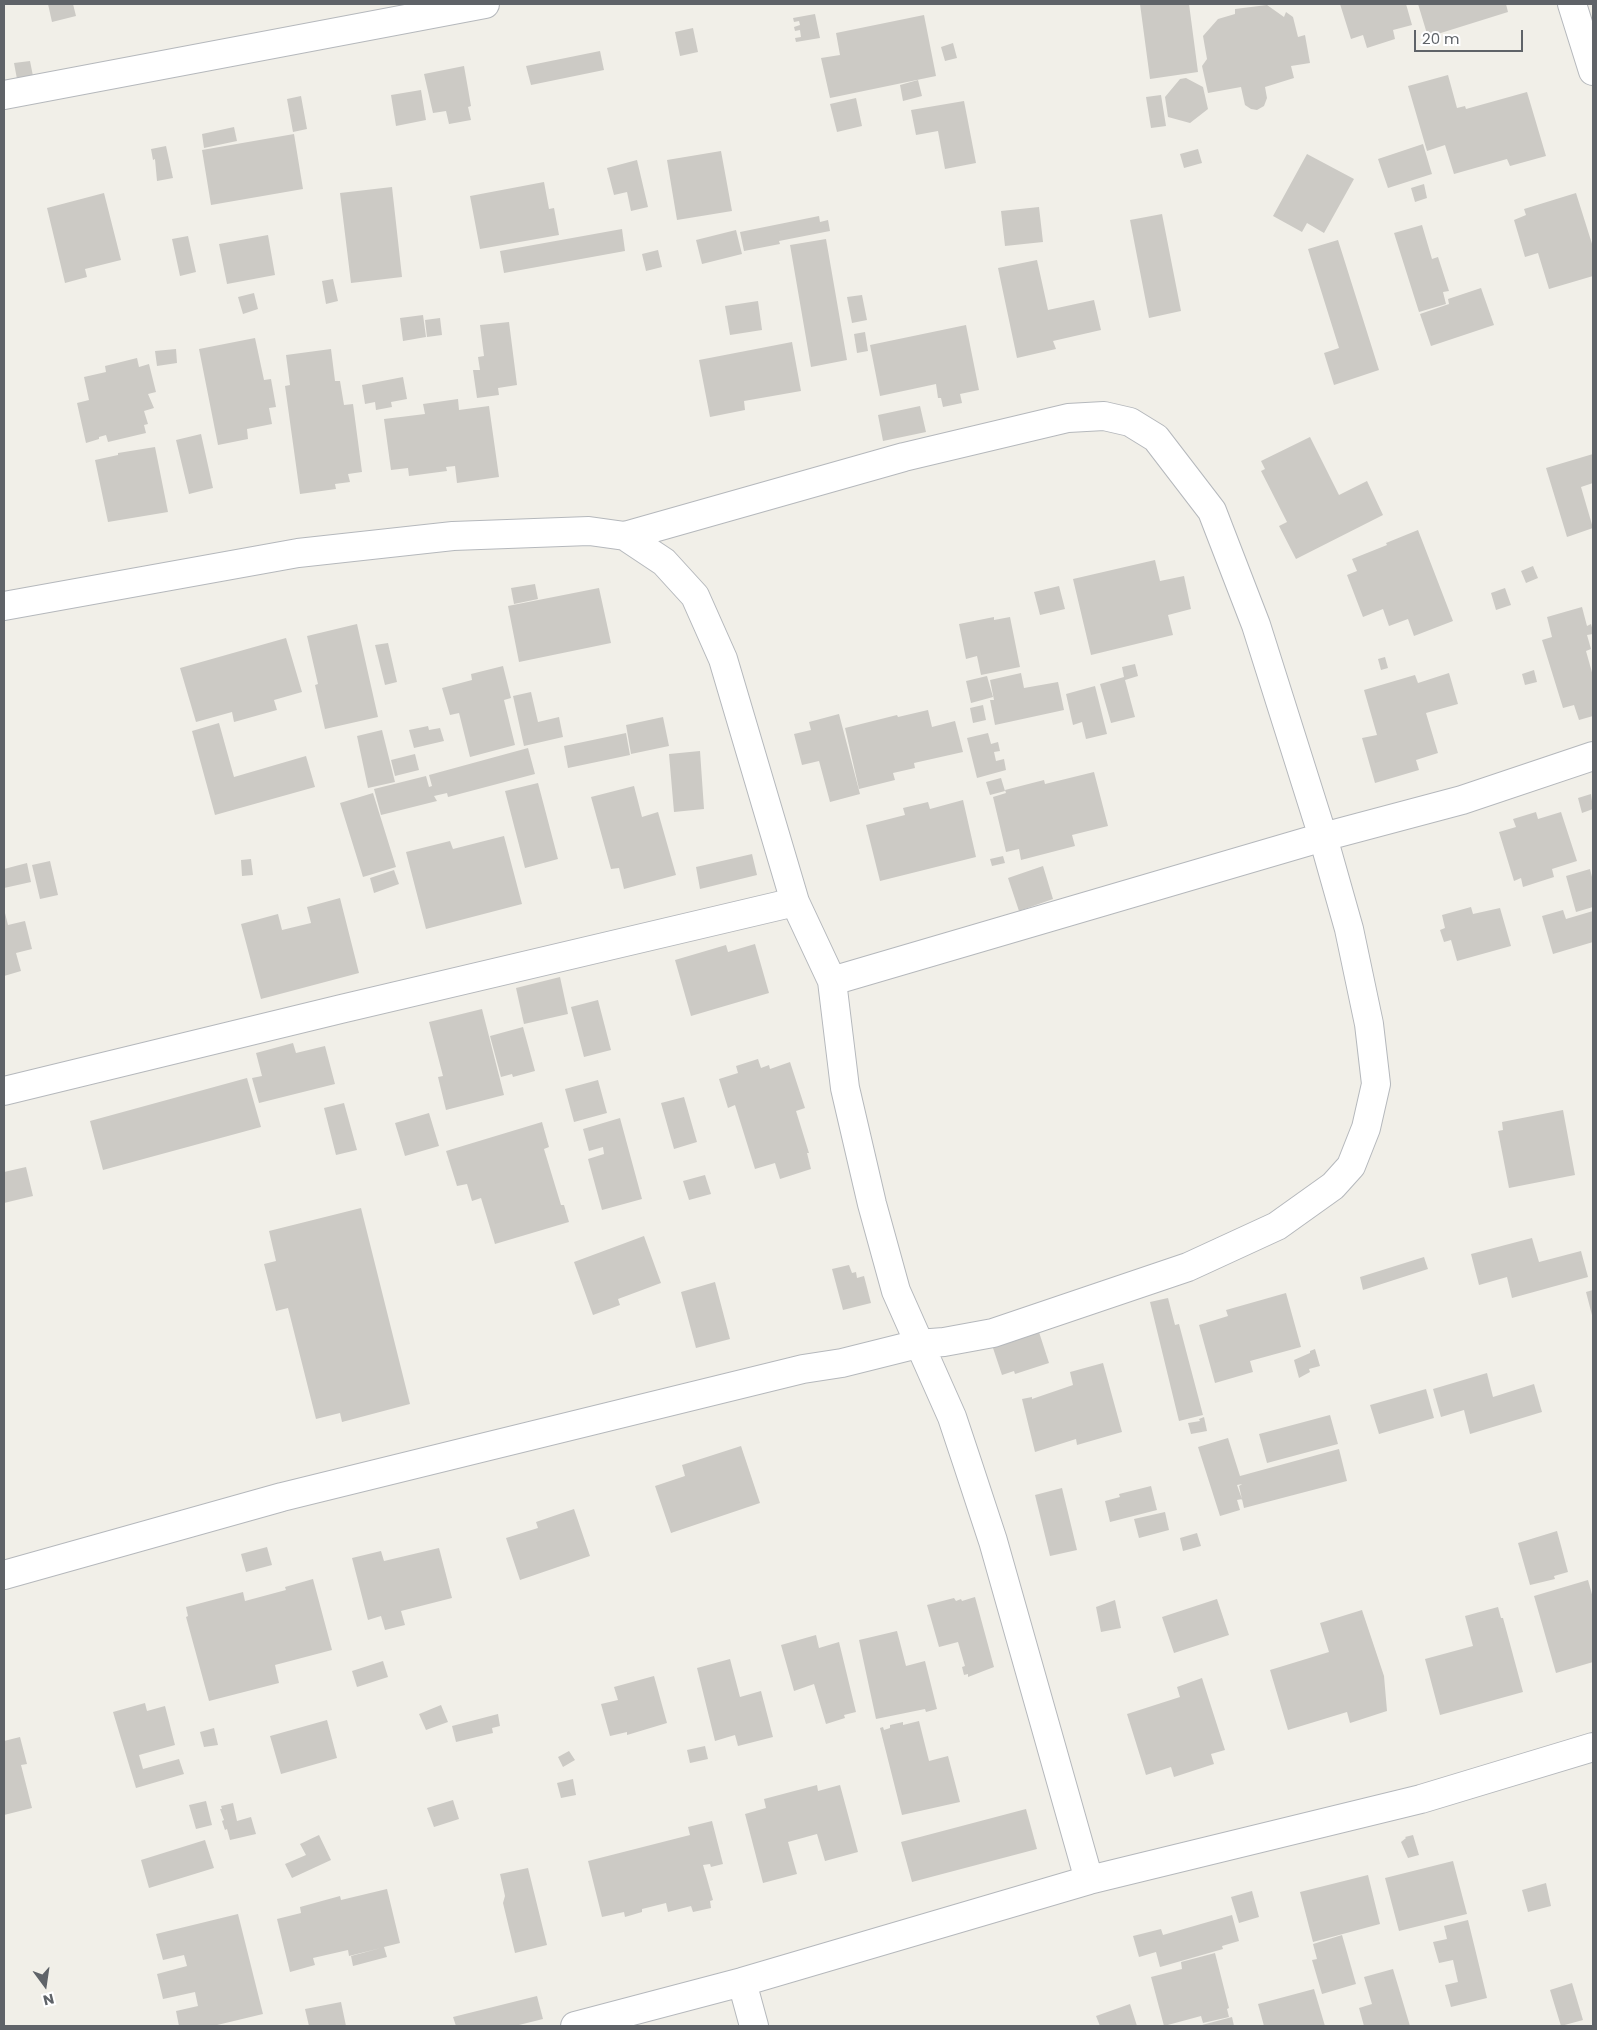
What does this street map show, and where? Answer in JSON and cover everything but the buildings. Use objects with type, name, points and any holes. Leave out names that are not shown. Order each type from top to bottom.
[{"type":"street","points":[[4,94],[485,4]]},
{"type":"street","points":[[1572,4],[1593,71]]},
{"type":"street","points":[[4,1575],[300,1493],[803,1369],[842,1363],[918,1344],[944,1342],[993,1333],[1188,1267],[1277,1226],[1332,1186],[1351,1166],[1366,1128],[1376,1084],[1369,1024],[1353,948],[1323,837],[1256,625],[1212,512],[1156,438],[1130,422],[1104,416],[1068,418],[904,457],[626,536],[589,531],[453,536],[298,553],[5,600]]},
{"type":"street","points":[[626,536],[664,562],[695,596],[723,660],[795,902],[832,981],[845,1088],[872,1204],[896,1292],[952,1418],[993,1541],[1089,1880]]},
{"type":"street","points":[[832,981],[1323,837],[1462,800],[1593,756]]},
{"type":"street","points":[[4,1091],[351,1006],[795,902]]},
{"type":"street","points":[[575,2026],[742,1982],[1089,1880],[1421,1798],[1593,1747]]},
{"type":"street","points":[[742,1982],[754,2026]]}]
